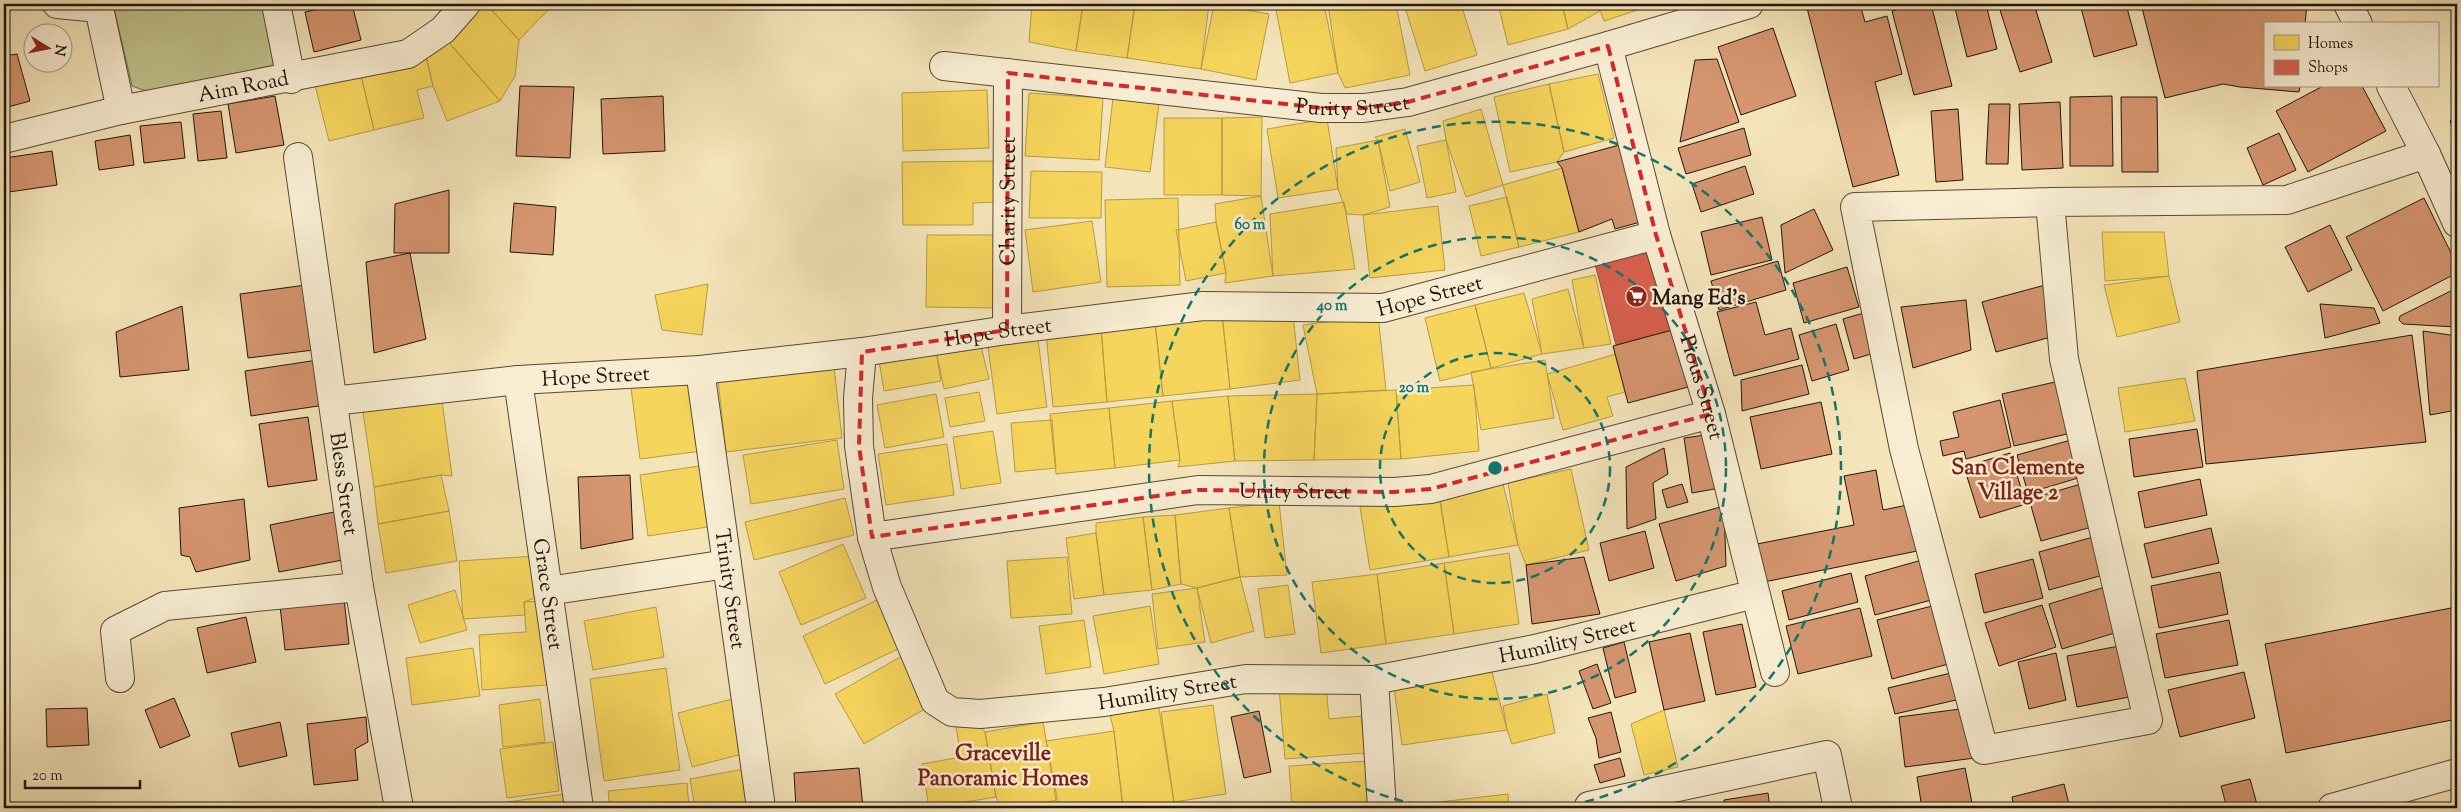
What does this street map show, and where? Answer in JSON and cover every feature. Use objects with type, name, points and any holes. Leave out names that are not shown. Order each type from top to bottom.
[{"type":"street","points":[[57,4],[100,8],[121,110]]},
{"type":"street","points":[[276,4],[291,79]]},
{"type":"street","points":[[438,4],[443,30]]},
{"type":"street","name":"Aim Road","points":[[4,139],[121,110],[291,79],[408,54],[443,30],[466,4]]},
{"type":"street","name":"Purity Street","points":[[944,66],[1321,108],[1364,108],[1408,102],[1749,4]]},
{"type":"street","points":[[2348,4],[2357,22]]},
{"type":"street","name":"Pious Street","points":[[1608,46],[1656,235],[1711,414],[1775,672]]},
{"type":"street","name":"Charity Street","points":[[1007,330],[1008,73]]},
{"type":"street","points":[[2392,88],[2426,154],[2457,223]]},
{"type":"street","points":[[2050,202],[2064,359],[2148,720],[1984,750],[1904,450],[1855,207],[2050,202],[2287,200],[2426,154]]},
{"type":"street","name":"Bless Street","points":[[298,158],[359,587],[399,808]]},
{"type":"street","name":"Hope Street","points":[[333,401],[518,380],[700,370],[862,352],[1007,330],[1203,306],[1383,308],[1656,235]]},
{"type":"street","name":"Humility Street","points":[[862,352],[858,398],[859,446],[872,537],[887,587],[935,701],[952,712],[980,714],[1104,702],[1246,679],[1374,680],[1535,650],[1755,594]]},
{"type":"street","name":"Trinity Street","points":[[700,370],[761,808]]},
{"type":"street","name":"Grace Street","points":[[518,380],[579,808]]},
{"type":"street","name":"Unity Street","points":[[872,537],[1198,490],[1394,492],[1431,488],[1711,414]]},
{"type":"street","points":[[548,592],[727,564]]},
{"type":"street","points":[[120,678],[115,631],[165,606],[359,587]]},
{"type":"street","points":[[1374,680],[1382,808]]},
{"type":"street","points":[[1589,808],[1589,806],[1827,754],[1838,808]]},
{"type":"street","points":[[2332,808],[2457,773]]},
{"type":"highlighted area","points":[[1608,46],[1656,235],[1711,414],[1431,489],[1394,492],[1198,490],[872,537],[859,446],[862,352],[1007,330],[1008,73],[1321,108],[1364,108],[1408,102]]},
{"type":"green space","points":[[113,4],[264,4],[279,64],[149,92],[132,86]]},
{"type":"building: Homes","points":[[466,4],[486,4],[519,40],[515,76],[500,101],[437,29]]},
{"type":"building: Homes","points":[[486,4],[544,4],[550,8],[519,40]]},
{"type":"building: Homes","points":[[1032,4],[1083,4],[1076,51],[1029,42]]},
{"type":"building: Homes","points":[[1083,4],[1135,4],[1127,58],[1076,51]]},
{"type":"building: Homes","points":[[1135,4],[1209,4],[1201,69],[1127,58]]},
{"type":"building: Homes","points":[[1214,4],[1269,14],[1256,80],[1201,69]]},
{"type":"building: Homes","points":[[1275,4],[1324,4],[1338,73],[1290,83]]},
{"type":"building: Homes","points":[[1328,4],[1396,4],[1410,75],[1345,88],[1338,73]]},
{"type":"building: Homes","points":[[1404,4],[1461,4],[1477,55],[1425,71]]},
{"type":"building: Homes","points":[[1498,4],[1562,4],[1568,29],[1508,45]]},
{"type":"building: Homes","points":[[1562,4],[1598,4],[1600,11],[1568,29]]},
{"type":"building: Homes","points":[[1598,4],[1656,4],[1604,21]]},
{"type":"building: Homes","points":[[437,29],[500,101],[447,121],[433,86],[424,47]]},
{"type":"building: Homes","points":[[424,47],[433,86],[417,90],[424,118],[374,130],[359,67]]},
{"type":"building: Homes","points":[[359,67],[374,130],[329,141],[313,77]]},
{"type":"building: Homes","points":[[1598,74],[1614,138],[1564,152],[1549,84]]},
{"type":"building: Homes","points":[[1549,84],[1564,152],[1557,162],[1510,172],[1494,97]]},
{"type":"building: Homes","points":[[987,90],[989,148],[903,151],[902,93]]},
{"type":"building: Homes","points":[[1029,93],[1103,98],[1099,160],[1025,156]]},
{"type":"building: Homes","points":[[1113,98],[1159,104],[1150,172],[1105,167]]},
{"type":"building: Homes","points":[[1481,109],[1503,185],[1466,197],[1446,140],[1443,121]]},
{"type":"building: Homes","points":[[1262,117],[1261,196],[1222,195],[1222,118]]},
{"type":"building: Homes","points":[[1164,118],[1222,118],[1222,195],[1164,195]]},
{"type":"building: Homes","points":[[1327,119],[1338,189],[1278,198],[1267,129]]},
{"type":"building: Homes","points":[[1405,129],[1420,182],[1390,191],[1378,140],[1375,137]]},
{"type":"building: Homes","points":[[1378,140],[1390,207],[1363,215],[1347,214],[1338,189],[1336,148]]},
{"type":"building: Homes","points":[[1446,140],[1456,192],[1427,198],[1417,146]]},
{"type":"building: Homes","points":[[996,156],[997,202],[973,203],[973,225],[903,225],[902,162],[993,161]]},
{"type":"building: Homes","points":[[1562,168],[1579,232],[1519,247],[1503,185]]},
{"type":"building: Homes","points":[[1031,171],[1102,172],[1101,218],[1029,218]]},
{"type":"building: Homes","points":[[1261,196],[1273,276],[1225,283],[1226,273],[1216,222],[1215,204]]},
{"type":"building: Homes","points":[[1507,197],[1519,247],[1481,256],[1469,206]]},
{"type":"building: Homes","points":[[1178,198],[1180,285],[1107,287],[1105,200]]},
{"type":"building: Homes","points":[[1344,202],[1355,269],[1273,276],[1270,214]]},
{"type":"building: Homes","points":[[1438,206],[1445,270],[1370,278],[1363,215]]},
{"type":"building: Homes","points":[[1092,221],[1101,282],[1033,292],[1025,230]]},
{"type":"building: Homes","points":[[1216,222],[1226,273],[1186,281],[1176,230]]},
{"type":"building: Homes","points":[[2102,232],[2164,232],[2169,276],[2105,281]]},
{"type":"building: Homes","points":[[927,235],[997,235],[996,308],[926,307]]},
{"type":"building: Homes","points":[[1595,275],[1611,344],[1584,348],[1572,280]]},
{"type":"building: Homes","points":[[2169,276],[2180,322],[2117,337],[2104,285]]},
{"type":"building: Homes","points":[[708,284],[702,335],[662,330],[655,295]]},
{"type":"building: Homes","points":[[1568,289],[1584,348],[1542,354],[1532,299]]},
{"type":"building: Homes","points":[[1524,293],[1542,354],[1491,368],[1475,305]]},
{"type":"building: Homes","points":[[1475,305],[1491,368],[1440,381],[1425,318]]},
{"type":"building: Homes","points":[[1292,306],[1300,380],[1230,389],[1222,314]]},
{"type":"building: Homes","points":[[1222,314],[1230,389],[1163,396],[1155,322]]},
{"type":"building: Homes","points":[[1378,315],[1386,390],[1317,394],[1303,325]]},
{"type":"building: Homes","points":[[1155,322],[1163,396],[1107,402],[1101,328]]},
{"type":"building: Homes","points":[[1101,328],[1107,402],[1053,407],[1046,333]]},
{"type":"building: Homes","points":[[1037,333],[1047,407],[997,414],[987,340]]},
{"type":"building: Homes","points":[[980,342],[989,379],[944,389],[936,351]]},
{"type":"building: Homes","points":[[936,351],[941,381],[884,391],[879,361]]},
{"type":"building: Homes","points":[[1616,354],[1625,392],[1607,397],[1613,416],[1563,430],[1547,374]]},
{"type":"building: Homes","points":[[833,357],[842,438],[726,452],[717,371]]},
{"type":"building: Homes","points":[[1545,360],[1554,418],[1481,430],[1471,372]]},
{"type":"building: Homes","points":[[700,372],[709,450],[640,459],[630,380]]},
{"type":"building: Homes","points":[[2185,378],[2195,421],[2125,432],[2118,388]]},
{"type":"building: Homes","points":[[1474,385],[1479,451],[1401,459],[1396,390]]},
{"type":"building: Homes","points":[[1396,390],[1401,459],[1314,460],[1317,394]]},
{"type":"building: Homes","points":[[979,392],[985,421],[950,427],[945,398]]},
{"type":"building: Homes","points":[[936,394],[944,437],[885,448],[877,405]]},
{"type":"building: Homes","points":[[1317,394],[1314,460],[1235,461],[1228,396]]},
{"type":"building: Homes","points":[[1228,396],[1235,461],[1178,467],[1180,460],[1172,401]]},
{"type":"building: Homes","points":[[442,401],[452,476],[441,475],[374,487],[363,412]]},
{"type":"building: Homes","points":[[1172,401],[1180,460],[1115,468],[1109,408]]},
{"type":"building: Homes","points":[[1109,408],[1115,468],[1056,474],[1050,414]]},
{"type":"building: Homes","points":[[1052,420],[1056,468],[1015,472],[1011,423]]},
{"type":"building: Homes","points":[[993,431],[1001,483],[961,489],[953,437]]},
{"type":"building: Homes","points":[[837,440],[844,489],[751,504],[743,455]]},
{"type":"building: Homes","points":[[947,444],[954,495],[886,505],[878,454]]},
{"type":"building: Homes","points":[[712,464],[721,525],[648,536],[640,475]]},
{"type":"building: Homes","points":[[1571,469],[1589,550],[1526,565],[1518,545],[1508,483]]},
{"type":"building: Homes","points":[[441,475],[449,511],[378,524],[374,487]]},
{"type":"building: Homes","points":[[1502,480],[1518,545],[1449,557],[1439,494]]},
{"type":"building: Homes","points":[[1439,494],[1449,557],[1370,570],[1360,507]]},
{"type":"building: Homes","points":[[845,498],[854,535],[754,560],[745,522]]},
{"type":"building: Homes","points":[[1279,502],[1287,575],[1240,577],[1229,508]]},
{"type":"building: Homes","points":[[1229,508],[1240,577],[1197,588],[1181,584],[1175,515]]},
{"type":"building: Homes","points":[[449,511],[457,561],[386,573],[378,524]]},
{"type":"building: Homes","points":[[1175,515],[1181,584],[1152,590],[1143,517]]},
{"type":"building: Homes","points":[[1143,517],[1152,590],[1104,595],[1096,523]]},
{"type":"building: Homes","points":[[1096,533],[1104,595],[1074,599],[1066,538]]},
{"type":"building: Homes","points":[[843,544],[866,598],[801,625],[779,572]]},
{"type":"building: Homes","points":[[1509,553],[1519,624],[1454,634],[1444,563]]},
{"type":"building: Homes","points":[[535,556],[537,597],[524,602],[525,615],[463,619],[459,561]]},
{"type":"building: Homes","points":[[1067,557],[1072,614],[1011,618],[1007,561]]},
{"type":"building: Homes","points":[[1444,563],[1454,634],[1386,644],[1377,574]]},
{"type":"building: Homes","points":[[1377,574],[1386,644],[1321,653],[1312,582]]},
{"type":"building: Homes","points":[[1240,577],[1254,631],[1211,643],[1197,588]]},
{"type":"building: Homes","points":[[1288,585],[1295,634],[1265,638],[1258,589]]},
{"type":"building: Homes","points":[[1197,588],[1205,642],[1158,649],[1152,594]]},
{"type":"building: Homes","points":[[455,590],[467,630],[420,643],[408,605]]},
{"type":"building: Homes","points":[[553,600],[559,684],[482,690],[479,635],[526,632],[524,602]]},
{"type":"building: Homes","points":[[877,600],[900,648],[825,684],[803,636]]},
{"type":"building: Homes","points":[[1150,606],[1159,664],[1104,674],[1093,616]]},
{"type":"building: Homes","points":[[656,607],[664,657],[593,670],[584,621]]},
{"type":"building: Homes","points":[[1084,620],[1091,667],[1046,674],[1039,626]]},
{"type":"building: Homes","points":[[473,648],[480,696],[412,705],[406,658]]},
{"type":"building: Homes","points":[[902,656],[930,706],[864,744],[835,694]]},
{"type":"building: Homes","points":[[666,668],[680,770],[604,781],[590,679]]},
{"type":"building: Homes","points":[[1492,672],[1507,730],[1402,745],[1393,681]]},
{"type":"building: Homes","points":[[1326,684],[1329,719],[1361,716],[1365,753],[1285,759],[1279,688]]},
{"type":"building: Homes","points":[[1547,694],[1555,733],[1512,744],[1507,730],[1503,706]]},
{"type":"building: Homes","points":[[736,698],[750,752],[692,767],[678,713]]},
{"type":"building: Homes","points":[[540,699],[545,742],[503,747],[499,705]]},
{"type":"building: Homes","points":[[1158,703],[1174,802],[1151,808],[1123,808],[1114,731],[1109,711]]},
{"type":"building: Homes","points":[[1213,705],[1226,794],[1174,802],[1161,712]]},
{"type":"building: Homes","points":[[1664,710],[1678,767],[1644,775],[1631,724]]},
{"type":"building: Homes","points":[[974,718],[985,732],[996,797],[929,808],[922,764],[961,757],[956,727]]},
{"type":"building: Homes","points":[[1043,722],[1056,800],[1024,808],[1001,808],[996,797],[985,732]]},
{"type":"building: Homes","points":[[1114,731],[1123,808],[1059,808],[1046,741]]},
{"type":"building: Homes","points":[[553,742],[559,791],[507,798],[500,749]]},
{"type":"building: Homes","points":[[1368,761],[1371,808],[1292,808],[1289,766]]},
{"type":"building: Homes","points":[[755,767],[763,808],[695,808],[690,779]]},
{"type":"building: Homes","points":[[687,783],[689,808],[610,808],[608,791]]},
{"type":"building: Homes","points":[[572,793],[574,808],[508,808],[507,802]]},
{"type":"building: Homes","points":[[1508,794],[1509,808],[1405,808],[1405,806]]},
{"type":"building: Shops","name":"Mang Ed's","points":[[1655,248],[1676,329],[1616,345],[1595,264]]},
{"type":"building: Other","points":[[342,4],[352,4],[361,40],[314,52],[305,12]]},
{"type":"building: Other","points":[[1825,4],[1860,4],[1865,22],[1887,16],[1902,74],[1875,82],[1899,175],[1853,187],[1807,8]]},
{"type":"building: Other","points":[[1920,4],[1931,4],[1952,86],[1914,95],[1892,11]]},
{"type":"building: Other","points":[[1954,4],[1986,4],[1997,49],[1967,57]]},
{"type":"building: Other","points":[[1998,4],[2034,4],[2052,62],[2020,72]]},
{"type":"building: Other","points":[[2080,4],[2126,4],[2137,45],[2094,57]]},
{"type":"building: Other","points":[[2141,4],[2307,4],[2305,22],[2264,22],[2264,88],[2300,88],[2299,92],[2223,84],[2165,98]]},
{"type":"building: Other","points":[[1773,28],[1796,96],[1741,115],[1718,47]]},
{"type":"building: Other","points":[[17,54],[30,101],[4,108],[4,56]]},
{"type":"building: Other","points":[[1717,59],[1739,122],[1680,142],[1695,60]]},
{"type":"building: Other","points":[[520,86],[574,87],[570,158],[516,156]]},
{"type":"building: Other","points":[[2319,88],[2363,88],[2386,131],[2308,172],[2276,111]]},
{"type":"building: Other","points":[[275,96],[284,145],[236,153],[228,104]]},
{"type":"building: Other","points":[[663,96],[665,151],[603,154],[601,99]]},
{"type":"building: Other","points":[[2112,96],[2113,166],[2070,166],[2070,97]]},
{"type":"building: Other","points":[[2121,97],[2157,97],[2158,172],[2122,172]]},
{"type":"building: Other","points":[[2060,102],[2063,168],[2022,170],[2019,104]]},
{"type":"building: Other","points":[[1989,104],[2010,104],[2008,164],[1986,164]]},
{"type":"building: Other","points":[[1958,109],[1963,180],[1936,182],[1931,111]]},
{"type":"building: Other","points":[[221,111],[227,158],[198,161],[193,114]]},
{"type":"building: Other","points":[[2457,117],[2457,137],[2450,121]]},
{"type":"building: Other","points":[[181,122],[185,158],[144,163],[140,126]]},
{"type":"building: Other","points":[[1744,128],[1751,155],[1686,174],[1678,148]]},
{"type":"building: Other","points":[[2279,133],[2296,170],[2263,185],[2247,148]]},
{"type":"building: Other","points":[[130,135],[134,165],[99,170],[95,141]]},
{"type":"building: Other","points":[[1623,144],[1644,221],[1615,229],[1612,219],[1579,232],[1562,168],[1557,162]]},
{"type":"building: Other","points":[[52,151],[57,185],[9,192],[5,158]]},
{"type":"building: Other","points":[[1745,166],[1754,194],[1701,212],[1692,184]]},
{"type":"building: Other","points":[[449,190],[449,253],[394,253],[395,204]]},
{"type":"building: Other","points":[[2424,198],[2457,265],[2457,273],[2383,311],[2346,237]]},
{"type":"building: Other","points":[[514,203],[556,207],[553,255],[510,252]]},
{"type":"building: Other","points":[[1814,209],[1833,250],[1785,273],[1781,225]]},
{"type":"building: Other","points":[[1762,217],[1772,260],[1711,275],[1701,232]]},
{"type":"building: Other","points":[[2330,225],[2352,270],[2308,292],[2285,247]]},
{"type":"building: Other","points":[[410,253],[426,339],[374,353],[366,262]]},
{"type":"building: Other","points":[[1778,261],[1786,290],[1719,310],[1711,281]]},
{"type":"building: Other","points":[[1847,267],[1859,307],[1804,323],[1793,283]]},
{"type":"building: Other","points":[[2049,284],[2062,334],[1996,352],[1982,302]]},
{"type":"building: Other","points":[[306,285],[314,350],[248,358],[240,294]]},
{"type":"building: Other","points":[[2457,288],[2457,327],[2403,324],[2399,320],[2400,316]]},
{"type":"building: Other","points":[[1966,300],[1971,350],[1913,368],[1901,307]]},
{"type":"building: Other","points":[[1756,302],[1765,335],[1791,328],[1799,359],[1734,376],[1717,312]]},
{"type":"building: Other","points":[[2320,304],[2374,308],[2380,323],[2325,338]]},
{"type":"building: Other","points":[[182,306],[189,370],[120,377],[116,332]]},
{"type":"building: Other","points":[[1867,312],[1878,352],[1854,359],[1843,319]]},
{"type":"building: Other","points":[[1836,324],[1849,370],[1812,381],[1799,335]]},
{"type":"building: Other","points":[[1676,329],[1692,386],[1628,403],[1613,346]]},
{"type":"building: Other","points":[[2423,331],[2457,336],[2457,410],[2430,415]]},
{"type":"building: Other","points":[[2412,335],[2426,442],[2206,464],[2197,371]]},
{"type":"building: Other","points":[[318,360],[325,405],[251,416],[245,371]]},
{"type":"building: Other","points":[[1802,365],[1809,394],[1742,411],[1741,380]]},
{"type":"building: Other","points":[[2064,380],[2076,432],[2014,446],[2002,394]]},
{"type":"building: Other","points":[[2000,400],[2011,447],[1966,459],[1964,451],[1943,456],[1940,441],[1959,437],[1953,412]]},
{"type":"building: Other","points":[[1821,402],[1832,454],[1761,469],[1750,417]]},
{"type":"building: Other","points":[[308,417],[317,480],[268,487],[259,424]]},
{"type":"building: Other","points":[[2197,429],[2203,467],[2134,477],[2129,439]]},
{"type":"building: Other","points":[[1712,434],[1720,488],[1692,493],[1684,438]]},
{"type":"building: Other","points":[[2078,438],[2088,475],[2028,493],[2017,455]]},
{"type":"building: Other","points":[[1664,448],[1668,474],[1653,483],[1656,519],[1627,529],[1626,467]]},
{"type":"building: Other","points":[[2010,453],[2026,504],[1980,518],[1964,467]]},
{"type":"building: Other","points":[[1876,470],[1883,510],[1917,503],[1927,549],[1764,582],[1757,544],[1854,525],[1844,476]]},
{"type":"building: Other","points":[[630,475],[633,539],[581,549],[578,477]]},
{"type":"building: Other","points":[[2200,479],[2207,515],[2145,528],[2138,492]]},
{"type":"building: Other","points":[[2088,482],[2099,525],[2041,541],[2029,499]]},
{"type":"building: Other","points":[[1682,484],[1688,502],[1667,508],[1662,490]]},
{"type":"building: Other","points":[[244,499],[250,560],[196,572],[190,557],[181,555],[179,508]]},
{"type":"building: Other","points":[[1724,506],[1726,566],[1676,581],[1659,524]]},
{"type":"building: Other","points":[[339,511],[348,559],[279,572],[270,525]]},
{"type":"building: Other","points":[[2211,528],[2219,563],[2152,578],[2144,544]]},
{"type":"building: Other","points":[[1645,531],[1654,568],[1609,581],[1600,543]]},
{"type":"building: Other","points":[[2097,536],[2107,574],[2049,590],[2039,552]]},
{"type":"building: Other","points":[[2453,538],[2457,538],[2457,553]]},
{"type":"building: Other","points":[[1584,557],[1600,614],[1532,624],[1526,565]]},
{"type":"building: Other","points":[[1929,558],[1939,598],[1875,615],[1865,576]]},
{"type":"building: Other","points":[[2033,559],[2043,598],[1984,613],[1975,574]]},
{"type":"building: Other","points":[[2220,572],[2228,614],[2159,628],[2151,586]]},
{"type":"building: Other","points":[[1851,573],[1858,602],[1789,620],[1782,591]]},
{"type":"building: Other","points":[[2105,587],[2118,632],[2062,649],[2049,604]]},
{"type":"building: Other","points":[[344,599],[349,644],[285,650],[280,606]]},
{"type":"building: Other","points":[[1940,604],[1956,662],[1892,679],[1877,620]]},
{"type":"building: Other","points":[[2042,605],[2056,647],[1999,666],[1985,623]]},
{"type":"building: Other","points":[[1860,608],[1872,656],[1798,674],[1786,626]]},
{"type":"building: Other","points":[[2451,608],[2457,639],[2457,719],[2286,753],[2265,644]]},
{"type":"building: Other","points":[[246,617],[256,662],[207,673],[197,628]]},
{"type":"building: Other","points":[[2229,620],[2238,665],[2165,678],[2156,634]]},
{"type":"building: Other","points":[[1742,624],[1756,687],[1716,695],[1703,632]]},
{"type":"building: Other","points":[[1690,633],[1705,701],[1664,710],[1649,642]]},
{"type":"building: Other","points":[[1624,642],[1636,692],[1615,698],[1603,648]]},
{"type":"building: Other","points":[[2119,646],[2129,697],[2077,707],[2067,656]]},
{"type":"building: Other","points":[[2056,653],[2066,700],[2029,709],[2018,662]]},
{"type":"building: Other","points":[[1597,664],[1611,703],[1593,709],[1579,671]]},
{"type":"building: Other","points":[[2244,672],[2255,718],[2180,737],[2168,690]]},
{"type":"building: Other","points":[[1951,673],[1956,700],[1895,714],[1888,688]]},
{"type":"building: Other","points":[[174,698],[190,736],[160,748],[145,710]]},
{"type":"building: Other","points":[[87,708],[89,745],[47,747],[46,709]]},
{"type":"building: Other","points":[[1968,708],[1975,758],[1905,767],[1899,717]]},
{"type":"building: Other","points":[[1259,711],[1271,772],[1244,778],[1231,717]]},
{"type":"building: Other","points":[[1611,712],[1621,752],[1599,758],[1596,738],[1588,718]]},
{"type":"building: Other","points":[[366,717],[368,742],[355,749],[358,780],[314,785],[307,724]]},
{"type":"building: Other","points":[[280,722],[287,756],[239,767],[231,733]]},
{"type":"building: Other","points":[[1620,758],[1625,776],[1600,783],[1594,765]]},
{"type":"building: Other","points":[[859,768],[863,808],[796,808],[794,773]]},
{"type":"building: Other","points":[[1965,768],[1972,803],[1947,808],[1922,808],[1917,777]]},
{"type":"building: Other","points":[[2250,779],[2258,808],[2227,808],[2221,786]]},
{"type":"building: Other","points":[[2064,784],[2070,808],[2014,808],[2012,797]]},
{"type":"building: Other","points":[[1768,793],[1770,808],[1725,808],[1724,800]]},
{"type":"place","name":"Mang Ed's","points":[[1636,297]]},
{"type":"district","name":"San Clemente Village 2","points":[[2018,478]]},
{"type":"district","name":"Graceville Panoramic Homes","points":[[1003,764]]}]
